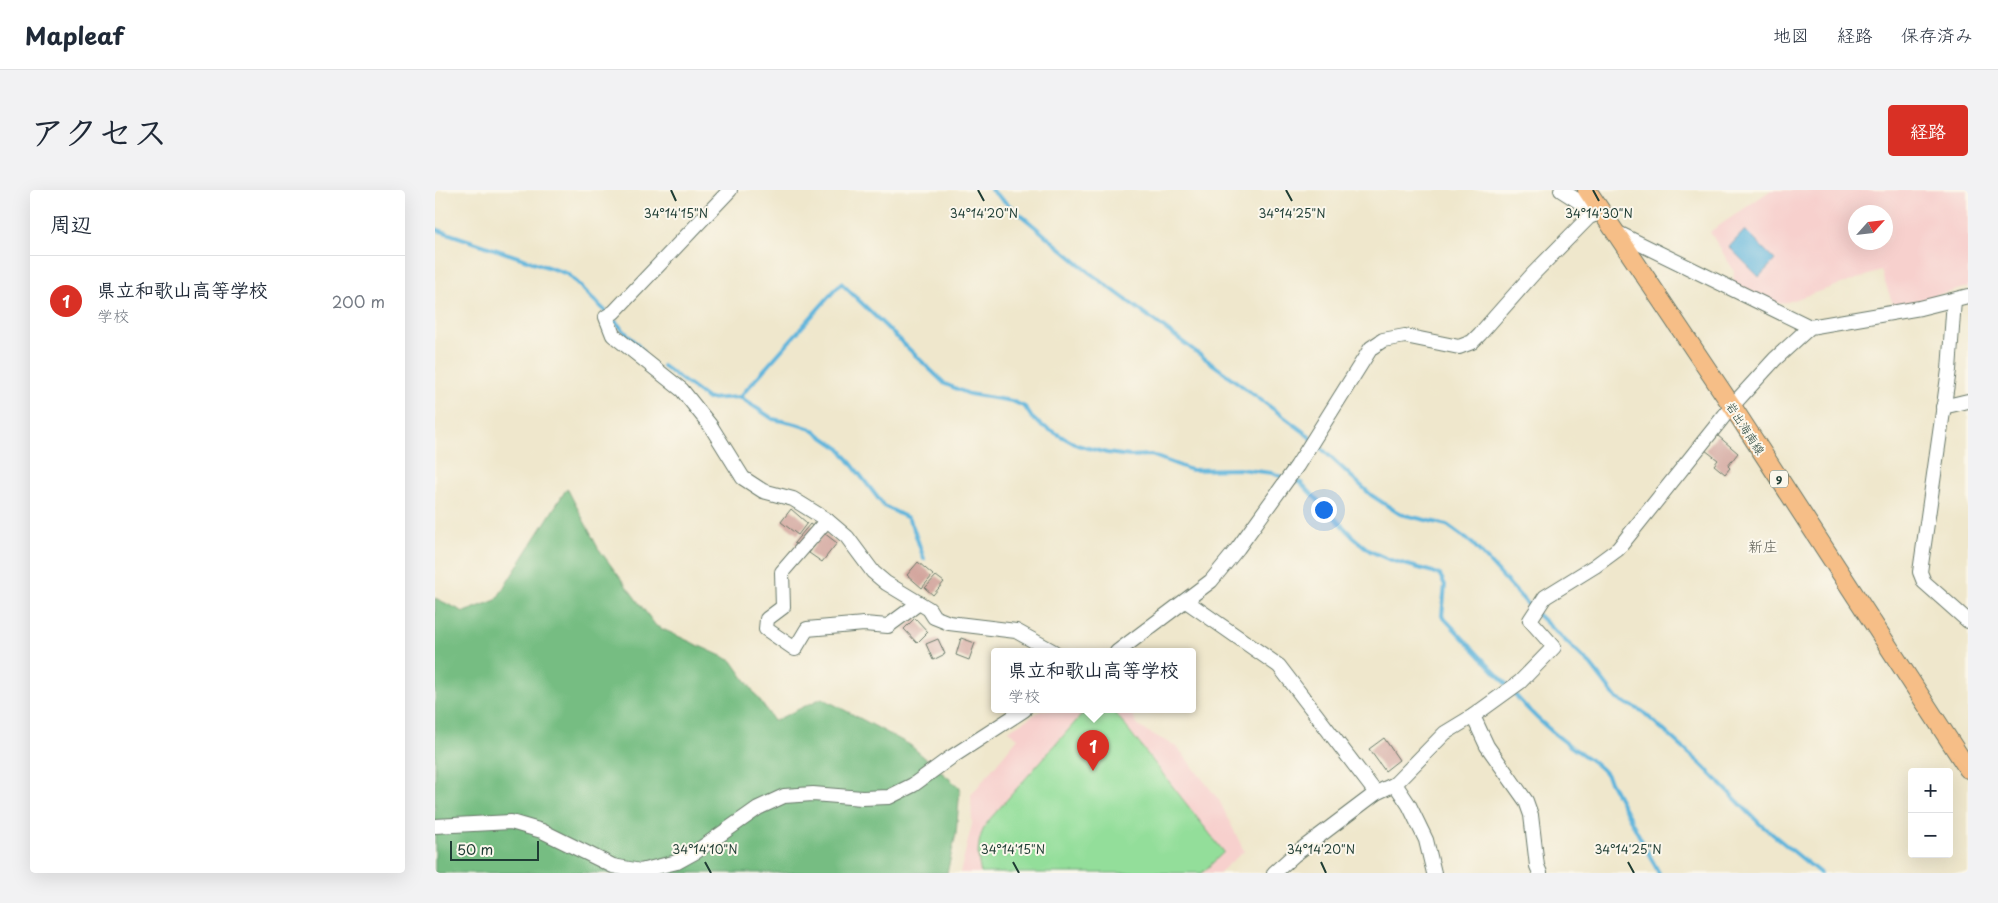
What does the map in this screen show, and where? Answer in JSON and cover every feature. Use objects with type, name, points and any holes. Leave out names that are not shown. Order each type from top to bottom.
[{"type":"main road","name":"岩出海南線","points":[[1587,190],[1732,406],[1968,769]]},
{"type":"street","points":[[730,190],[614,312],[606,316],[613,335],[682,390],[710,425],[743,478],[763,492],[793,499],[827,520],[847,537],[873,572],[886,583],[929,609],[934,616],[949,623],[1016,631],[1046,648]]},
{"type":"street","points":[[1561,190],[1586,206],[1602,212]]},
{"type":"street","points":[[1122,648],[1211,581],[1238,548],[1297,466],[1371,348],[1383,340],[1405,336],[1459,347],[1472,342],[1533,274],[1589,217],[1602,212]]},
{"type":"street","points":[[1614,231],[1810,327]]},
{"type":"street","points":[[1274,873],[1293,855],[1376,793],[1395,784],[1445,733],[1473,716],[1520,682],[1555,647],[1530,620],[1545,597],[1595,566],[1618,549],[1732,406],[1775,359],[1810,327],[1882,315],[1968,296]]},
{"type":"street","points":[[1954,300],[1949,370],[1920,572],[1925,582],[1968,621]]},
{"type":"street","points":[[1943,407],[1968,401]]},
{"type":"street","points":[[827,520],[782,572],[783,607],[767,619],[766,629],[795,649],[807,629],[864,624],[888,626],[919,604]]},
{"type":"street","points":[[1186,601],[1279,666],[1376,793]]},
{"type":"street","points":[[435,826],[511,822],[542,831],[613,866],[640,871],[677,862],[697,851],[758,808],[784,796],[813,794],[862,798],[889,797],[913,785],[949,758],[1019,713]]},
{"type":"street","points":[[1473,716],[1487,746],[1526,801],[1531,815],[1537,866],[1540,873]]},
{"type":"street","points":[[1395,784],[1409,805],[1426,840],[1435,873]]},
{"type":"shaded area","points":[[1771,190],[1968,190],[1968,287],[1894,307],[1881,271],[1781,304],[1733,285],[1734,271],[1710,232]]},
{"type":"shaded area","points":[[1037,713],[1132,713],[1139,727],[1177,747],[1219,800],[1244,851],[1219,873],[960,873],[972,824],[971,795],[1018,738],[1008,731]]},
{"type":"green space","points":[[567,488],[598,548],[656,626],[732,661],[774,721],[822,698],[910,745],[960,788],[956,834],[947,873],[435,873],[435,598],[464,612],[496,600]]},
{"type":"green space","points":[[1083,713],[1115,713],[1224,852],[1202,873],[981,873],[978,859],[979,845],[982,833],[989,820]]},
{"type":"water","points":[[1745,230],[1775,260],[1759,277],[1729,247]]},
{"type":"building","points":[[1717,435],[1738,453],[1728,466],[1730,468],[1725,474],[1714,465],[1718,460],[1705,450]]},
{"type":"building","points":[[791,509],[807,523],[798,535],[781,522]]},
{"type":"building","points":[[810,524],[815,528],[800,546],[794,543]]},
{"type":"building","points":[[824,533],[837,543],[822,562],[809,553]]},
{"type":"building","points":[[918,562],[933,575],[922,588],[907,575]]},
{"type":"building","points":[[936,576],[944,582],[933,595],[925,588]]},
{"type":"building","points":[[915,618],[928,632],[917,643],[904,629]]},
{"type":"building","points":[[961,638],[975,643],[969,660],[956,655]]},
{"type":"building","points":[[938,639],[945,654],[933,660],[926,644]]},
{"type":"building","points":[[1384,738],[1399,760],[1385,771],[1369,749]]},
{"type":"waterway","points":[[991,190],[1090,273],[1304,432],[1371,495],[1400,514],[1447,525],[1472,543],[1532,609]]},
{"type":"waterway","points":[[435,229],[568,274],[607,313]]},
{"type":"waterway","points":[[740,397],[841,283],[945,384],[969,394],[1012,401],[1025,407],[1032,418],[1041,425],[1077,445],[1107,453],[1130,456],[1151,455],[1191,470],[1239,469],[1272,473],[1284,478]]},
{"type":"waterway","points":[[612,318],[643,351]]},
{"type":"waterway","points":[[663,366],[708,399],[740,397],[773,419],[811,429],[840,449],[884,506],[908,518],[924,559]]},
{"type":"waterway","points":[[1291,480],[1301,483],[1354,538],[1370,551],[1390,560],[1440,575],[1445,585],[1442,616],[1508,686]]},
{"type":"waterway","points":[[1537,614],[1591,665],[1617,699],[1642,711],[1702,765],[1760,824],[1820,873]]},
{"type":"waterway","points":[[1513,692],[1547,727],[1570,746],[1594,762],[1606,774],[1659,873]]},
{"type":"place","name":"県立和歌山高等学校","points":[[1093,771]]},
{"type":"district","name":"新庄","points":[[1763,545]]}]
